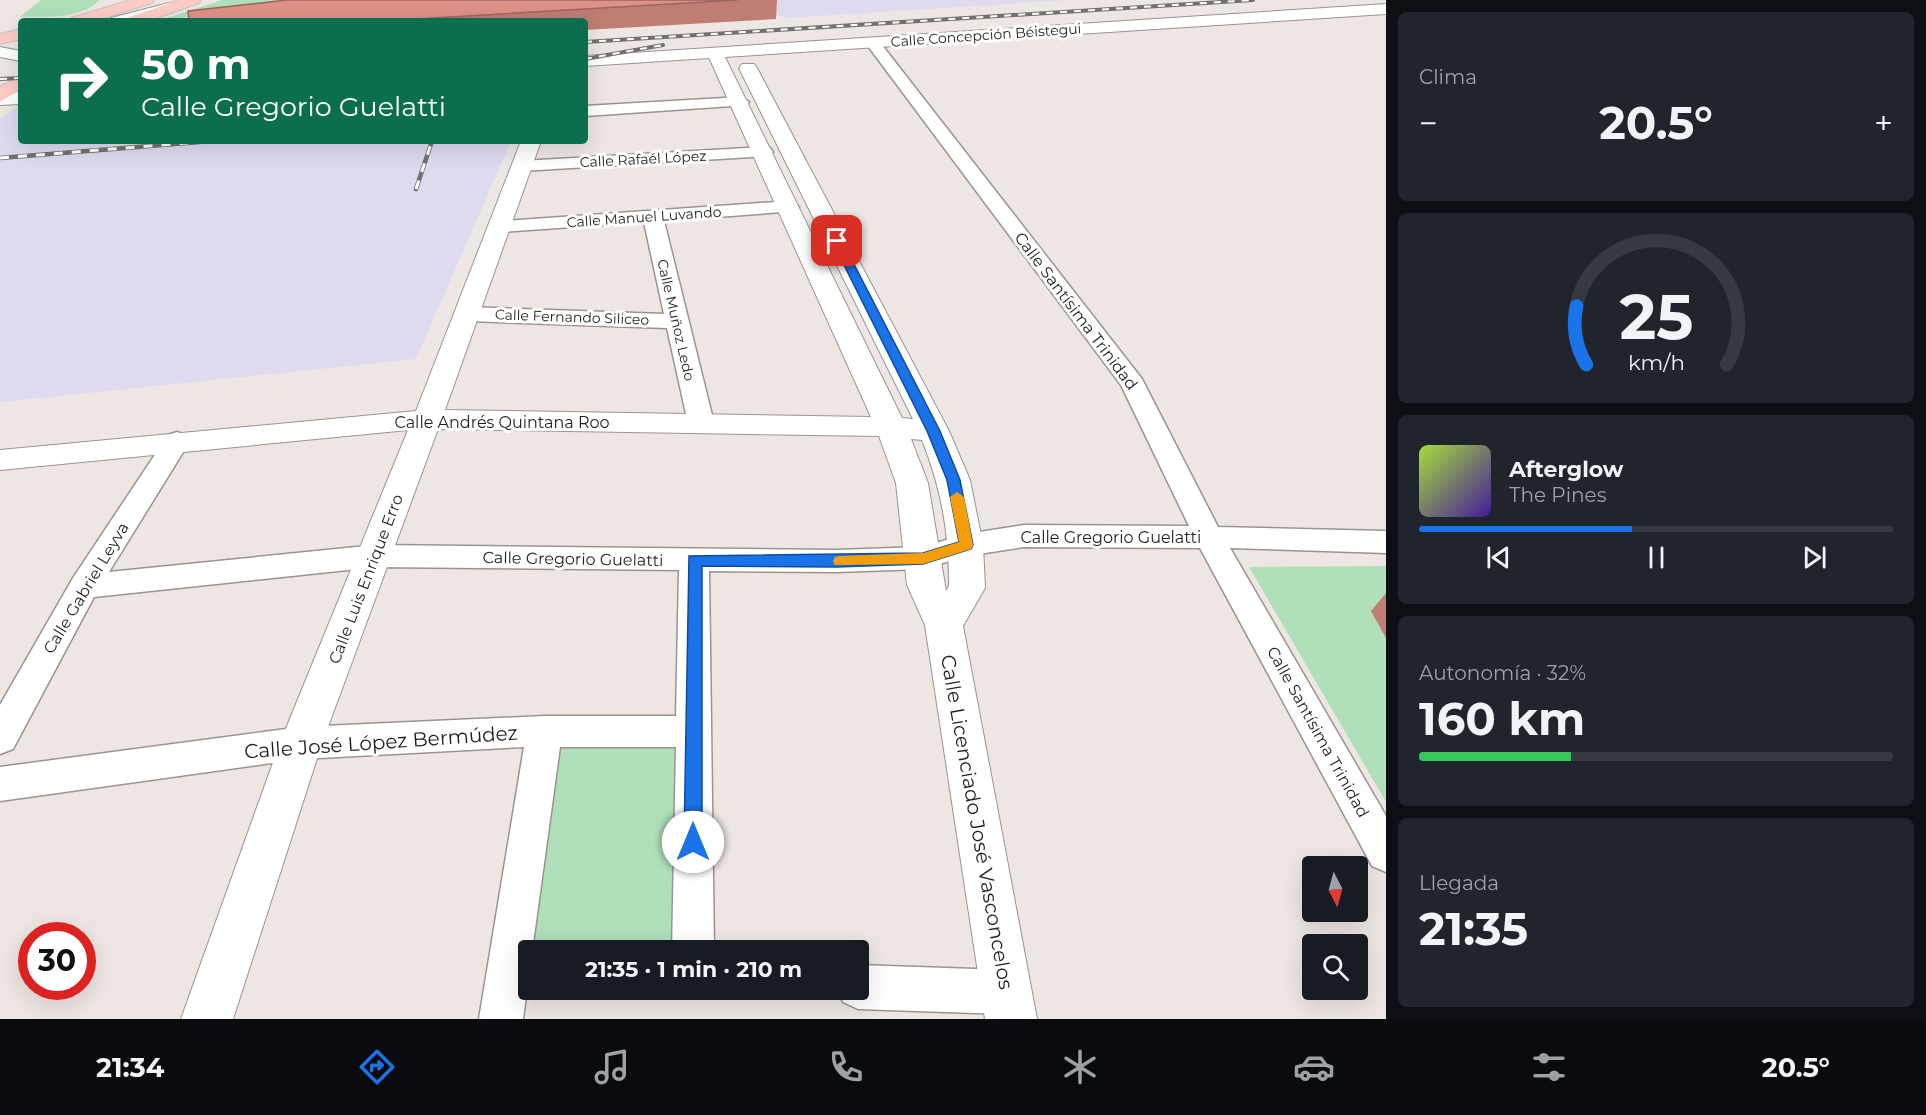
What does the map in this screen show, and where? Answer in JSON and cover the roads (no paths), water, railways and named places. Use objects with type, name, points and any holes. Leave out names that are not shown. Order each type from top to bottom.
[{"type":"main road","points":[[88,18],[147,0]]},
{"type":"main road","points":[[142,18],[194,0]]},
{"type":"main road","points":[[0,40],[18,35]]},
{"type":"main road","points":[[0,97],[18,83]]},
{"type":"main road","points":[[0,112],[18,99]]},
{"type":"street","points":[[129,18],[177,6]]},
{"type":"street","name":"Calle Concepción Béistegui","points":[[588,61],[1386,9]]},
{"type":"street","points":[[0,40],[18,39]]},
{"type":"street","name":"Calle Santísima Trinidad","points":[[873,43],[1133,384],[1209,537],[1386,853]]},
{"type":"street","points":[[0,50],[18,45]]},
{"type":"street","points":[[0,50],[18,55]]},
{"type":"street","points":[[728,52],[934,431],[954,480],[966,545],[968,588],[944,625]]},
{"type":"street","name":"Calle Licenciado José Vasconcelos","points":[[728,52],[741,102],[891,427],[912,483],[923,558],[924,585],[944,625],[1008,1006]]},
{"type":"street","points":[[0,97],[18,97]]},
{"type":"street","points":[[588,111],[741,102]]},
{"type":"street","name":"Calle Rafaél López","points":[[526,153],[764,152]]},
{"type":"street","name":"Calle Luis Enrique Erro","points":[[207,1019],[301,743],[428,420],[526,153]]},
{"type":"street","name":"Calle Manuel Luvando","points":[[499,226],[653,218],[789,207]]},
{"type":"street","name":"Calle Muñoz Ledo","points":[[653,218],[675,321],[701,423]]},
{"type":"street","name":"Calle Fernando Siliceo","points":[[468,314],[675,321]]},
{"type":"street","name":"Calle Andrés Quintana Roo","points":[[0,460],[177,441],[428,420],[891,427],[934,431]]},
{"type":"street","name":"Calle Gabriel Leyva","points":[[0,738],[84,586],[177,441]]},
{"type":"street","name":"Calle Gregorio Guelatti","points":[[84,586],[376,556],[836,561],[923,558],[966,545],[1024,536],[1209,537],[1386,542]]},
{"type":"street","points":[[693,940],[694,560]]},
{"type":"street","points":[[521,940],[544,731]]},
{"type":"street","name":"Calle José López Bermúdez","points":[[0,784],[301,743],[544,731],[692,732]]},
{"type":"street","points":[[501,1019],[518,968]]},
{"type":"street","points":[[869,988],[1008,1006]]},
{"type":"railway","points":[[588,42],[1253,0]]},
{"type":"railway","points":[[588,58],[663,45]]},
{"type":"railway","points":[[0,79],[18,78]]},
{"type":"railway","points":[[0,158],[175,144]]},
{"type":"railway","points":[[416,189],[431,144]]}]
